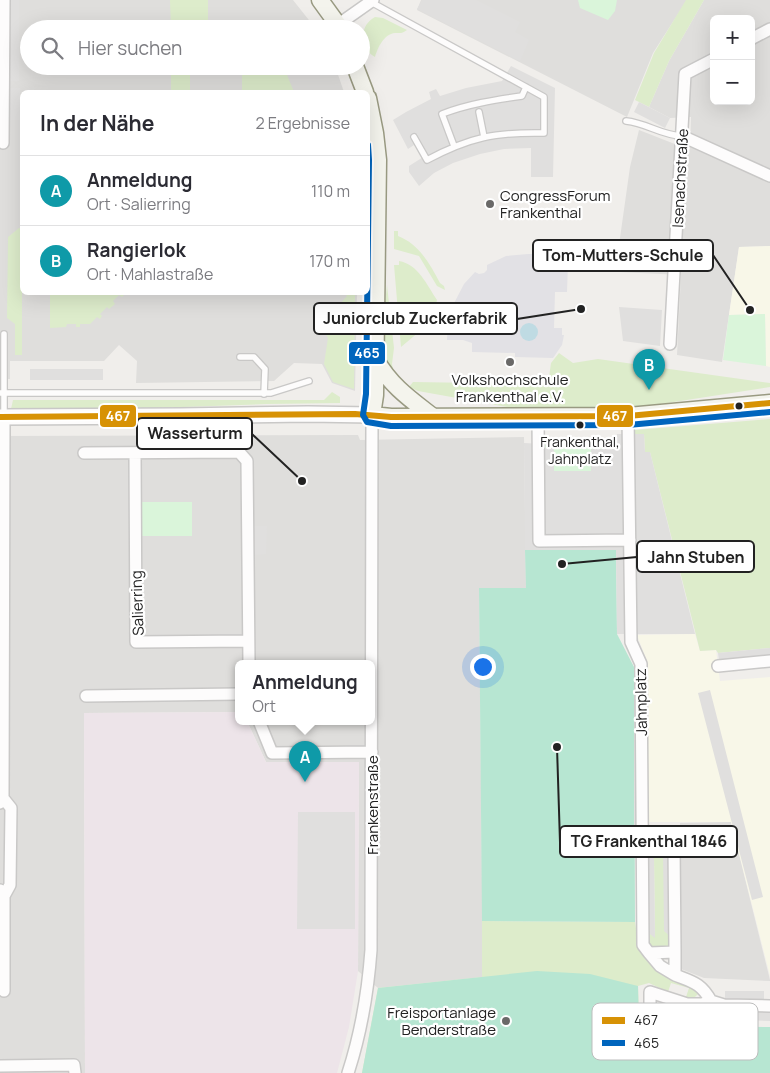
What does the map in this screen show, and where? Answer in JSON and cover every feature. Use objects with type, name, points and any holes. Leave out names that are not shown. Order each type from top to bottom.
[{"type":"main road","points":[[320,0],[335,20]]},
{"type":"main road","points":[[358,75],[364,90]]},
{"type":"main road","points":[[370,108],[378,160],[376,360],[375,395],[372,415],[390,417],[628,416],[770,403]]},
{"type":"main road","points":[[376,360],[385,376],[432,416]]},
{"type":"street","points":[[3,143],[4,0]]},
{"type":"street","points":[[349,20],[372,1]]},
{"type":"street","points":[[755,37],[770,29]]},
{"type":"street","name":"Isenachstraße","points":[[670,344],[686,74],[712,60]]},
{"type":"street","points":[[682,136],[770,176]]},
{"type":"street","points":[[4,991],[2,893],[10,884],[10,808],[2,800],[2,417],[372,415]]},
{"type":"street","name":"Frankenstraße","points":[[372,415],[372,660]]},
{"type":"street","points":[[538,416],[539,541],[630,540]]},
{"type":"street","name":"Jahnplatz","points":[[628,416],[631,642],[641,664],[643,945],[649,953]]},
{"type":"street","points":[[84,453],[239,452],[247,462],[249,660]]},
{"type":"street","name":"Salierring","points":[[136,453],[136,642],[248,641]]},
{"type":"street","points":[[718,666],[770,662]]},
{"type":"street","points":[[86,696],[235,694]]},
{"type":"street","points":[[261,725],[272,753],[372,752]]},
{"type":"street","name":"Frankenstraße","points":[[348,1073],[355,1052],[368,986],[371,950],[372,725]]},
{"type":"street","points":[[642,836],[667,837],[674,846],[675,974]]},
{"type":"street","points":[[649,953],[675,952]]},
{"type":"street","points":[[649,953],[660,966],[698,984],[710,1001]]},
{"type":"street","points":[[650,1003],[650,992],[684,1003]]},
{"type":"street","points":[[705,1003],[710,1001],[719,1003]]},
{"type":"street","points":[[0,1066],[15,1069],[74,1065],[75,1073]]},
{"type":"lane","points":[[372,1],[544,97],[544,133],[484,137],[454,146],[427,160],[414,137]]},
{"type":"lane","points":[[454,146],[442,114],[471,104],[522,96],[526,87]]},
{"type":"lane","points":[[478,112],[484,137]]},
{"type":"lane","points":[[626,120],[636,122],[670,136],[682,136]]},
{"type":"lane","points":[[2,417],[4,334]]},
{"type":"lane","points":[[240,357],[254,357],[265,369],[264,394]]},
{"type":"lane","points":[[2,393],[264,394],[309,381]]},
{"type":"shaded area","points":[[0,0],[293,0],[309,20],[20,20],[20,75],[338,75],[343,90],[20,90],[20,295],[357,295],[355,391],[332,383],[322,364],[294,363],[274,381],[136,383],[137,361],[119,345],[104,361],[10,361],[10,379],[0,379]]},
{"type":"shaded area","points":[[8,0],[19,0],[19,81],[9,81]]},
{"type":"shaded area","points":[[421,0],[687,0],[653,53],[627,117],[417,10]]},
{"type":"shaded area","points":[[422,0],[476,0],[520,22],[515,32],[529,40],[520,61],[417,9]]},
{"type":"shaded area","points":[[704,0],[770,0],[770,246],[739,247],[722,362],[677,355],[681,275],[620,272],[619,245],[630,167],[639,130],[690,150],[691,117],[670,118],[649,107],[669,61]]},
{"type":"shaded area","points":[[511,66],[555,88],[553,177],[531,177],[531,148],[504,149],[480,154],[453,163],[434,173],[419,186],[409,172],[409,166],[428,154],[417,134],[410,138],[414,145],[408,149],[393,120],[431,99],[429,92],[436,89],[440,96],[466,88],[502,81]]},
{"type":"shaded area","points":[[9,88],[20,88],[20,120],[9,120]]},
{"type":"shaded area","points":[[639,102],[670,118],[665,128],[634,112]]},
{"type":"shaded area","points":[[770,246],[770,367],[766,366],[765,314],[729,315],[739,247]]},
{"type":"shaded area","points":[[550,254],[558,262],[568,263],[567,292],[555,292],[554,328],[562,328],[562,335],[564,335],[562,345],[553,358],[515,357],[515,353],[472,352],[472,343],[463,340],[447,340],[448,318],[451,309],[464,284],[475,272],[479,274],[484,273],[487,270],[487,265],[506,256]]},
{"type":"shaded area","points":[[619,307],[662,310],[660,346],[623,341]]},
{"type":"shaded area","points":[[30,369],[103,369],[103,380],[30,380]]},
{"type":"shaded area","points":[[617,434],[644,434],[645,452],[650,452],[695,634],[617,634],[616,550],[525,550],[524,443],[544,444],[544,448],[554,448],[554,471],[591,471],[591,449],[617,449]]},
{"type":"shaded area","points":[[358,435],[360,440],[524,437],[526,588],[479,588],[483,977],[378,988],[358,971],[359,762],[266,762],[249,725],[375,725],[375,660],[235,660],[235,712],[84,713],[85,1073],[0,1073],[0,436]]},
{"type":"shaded area","points":[[253,526],[267,526],[266,554],[253,555]]},
{"type":"shaded area","points":[[695,634],[700,651],[716,650],[720,681],[770,677],[770,976],[731,822],[648,822],[647,661],[637,635]]},
{"type":"shaded area","points":[[770,648],[770,656],[719,660],[718,653]]},
{"type":"shaded area","points":[[634,667],[638,667],[639,826],[634,826]]},
{"type":"shaded area","points":[[710,690],[763,897],[752,900],[698,693]]},
{"type":"shaded area","points":[[235,712],[235,725],[249,725],[266,762],[359,762],[358,971],[349,1027],[337,1073],[85,1073],[84,713]]},
{"type":"shaded area","points":[[298,812],[355,812],[355,929],[297,929]]},
{"type":"shaded area","points":[[731,822],[770,981],[704,978],[681,969],[680,823]]},
{"type":"shaded area","points":[[645,851],[654,858],[655,938],[646,931]]},
{"type":"shaded area","points":[[663,851],[671,858],[672,938],[664,931]]},
{"type":"shaded area","points":[[725,991],[764,991],[764,1000],[725,999]]},
{"type":"shaded area","points":[[758,1011],[770,1011],[770,1021],[758,1021]]},
{"type":"green space","points":[[170,0],[208,0],[208,20],[171,20]]},
{"type":"green space","points":[[578,0],[617,0],[615,11],[608,20],[580,8]]},
{"type":"green space","points":[[686,0],[704,0],[669,61],[649,107],[635,100],[654,53]]},
{"type":"green space","points":[[375,17],[383,18],[407,30],[402,33],[391,34],[385,38],[375,57],[370,53],[370,21]]},
{"type":"green space","points":[[171,75],[190,75],[190,90],[171,90]]},
{"type":"green space","points":[[242,75],[287,75],[293,90],[242,90]]},
{"type":"green space","points":[[20,228],[22,355],[15,355],[15,324],[7,318],[8,237]]},
{"type":"green space","points":[[394,231],[398,231],[398,236],[418,249],[445,290],[437,286],[419,256],[394,249]]},
{"type":"green space","points":[[399,261],[412,266],[417,271],[437,300],[432,321],[401,347],[394,265],[399,265]]},
{"type":"green space","points":[[387,285],[394,348],[392,364],[395,379],[386,366],[382,347]]},
{"type":"green space","points":[[50,295],[119,295],[113,301],[115,304],[109,309],[107,307],[100,314],[102,316],[100,319],[97,317],[90,324],[80,324],[80,327],[76,327],[76,324],[67,324],[66,327],[50,328]]},
{"type":"green space","points":[[355,295],[354,389],[333,382],[324,364],[328,338],[321,326],[347,296]]},
{"type":"green space","points":[[765,314],[766,366],[723,360],[729,315]]},
{"type":"green space","points":[[559,353],[573,363],[598,359],[770,383],[770,387],[648,406],[519,409],[418,391],[409,387],[413,382],[548,384],[551,363]]},
{"type":"green space","points":[[332,392],[340,397],[340,403],[154,408],[11,409],[13,400],[324,400]]},
{"type":"green space","points":[[770,419],[770,648],[718,653],[716,650],[700,651],[650,452],[645,452],[644,434],[635,434],[635,430]]},
{"type":"green space","points":[[544,444],[602,444],[602,449],[591,449],[591,471],[554,471]]},
{"type":"green space","points":[[142,502],[192,502],[192,536],[142,536]]},
{"type":"green space","points":[[525,550],[616,550],[617,634],[634,667],[635,922],[482,921],[479,588],[526,588]]},
{"type":"green space","points":[[663,841],[668,844],[672,938],[671,944],[668,947],[655,948],[648,944],[646,931],[655,937],[654,858],[645,851],[649,844]]},
{"type":"green space","points":[[482,921],[635,922],[639,947],[682,982],[698,991],[698,994],[694,998],[686,997],[689,988],[671,983],[668,992],[649,983],[638,986],[639,1003],[592,1003],[592,1027],[362,1073],[378,988],[482,977]]},
{"type":"green space","name":"Freisportanlage Benderstraße","points":[[537,971],[590,974],[638,986],[638,1003],[592,1003],[592,1060],[758,1060],[758,1027],[770,1027],[770,1073],[362,1073],[378,988]]},
{"type":"water","points":[[525,323],[533,323],[538,328],[536,339],[525,341],[520,336],[520,328]]},
{"type":"transit line","name":"465","points":[[367,295],[366,394],[363,415],[367,422],[391,426],[628,425],[770,412]]},
{"type":"transit line","name":"467","points":[[0,417],[355,414],[391,417],[628,416],[770,403]]},
{"type":"place","name":"CongressForum Frankenthal","points":[[490,204]]},
{"type":"place","name":"Juniorclub Zuckerfabrik","points":[[581,309]]},
{"type":"place","name":"Tom-Mutters-Schule","points":[[750,310]]},
{"type":"place","name":"Volkshochschule Frankenthal e.V.","points":[[510,362]]},
{"type":"place","name":"Rangierlok","points":[[649,390]]},
{"type":"place","name":"Frankenthal, Jahnplatz","points":[[580,425]]},
{"type":"place","name":"Wasserturm","points":[[302,481]]},
{"type":"place","name":"Jahn Stuben","points":[[562,564]]},
{"type":"place","name":"TG Frankenthal 1846","points":[[557,747]]},
{"type":"place","name":"Anmeldung","points":[[305,782]]},
{"type":"place","name":"Freisportanlage Benderstraße","points":[[506,1021]]}]
